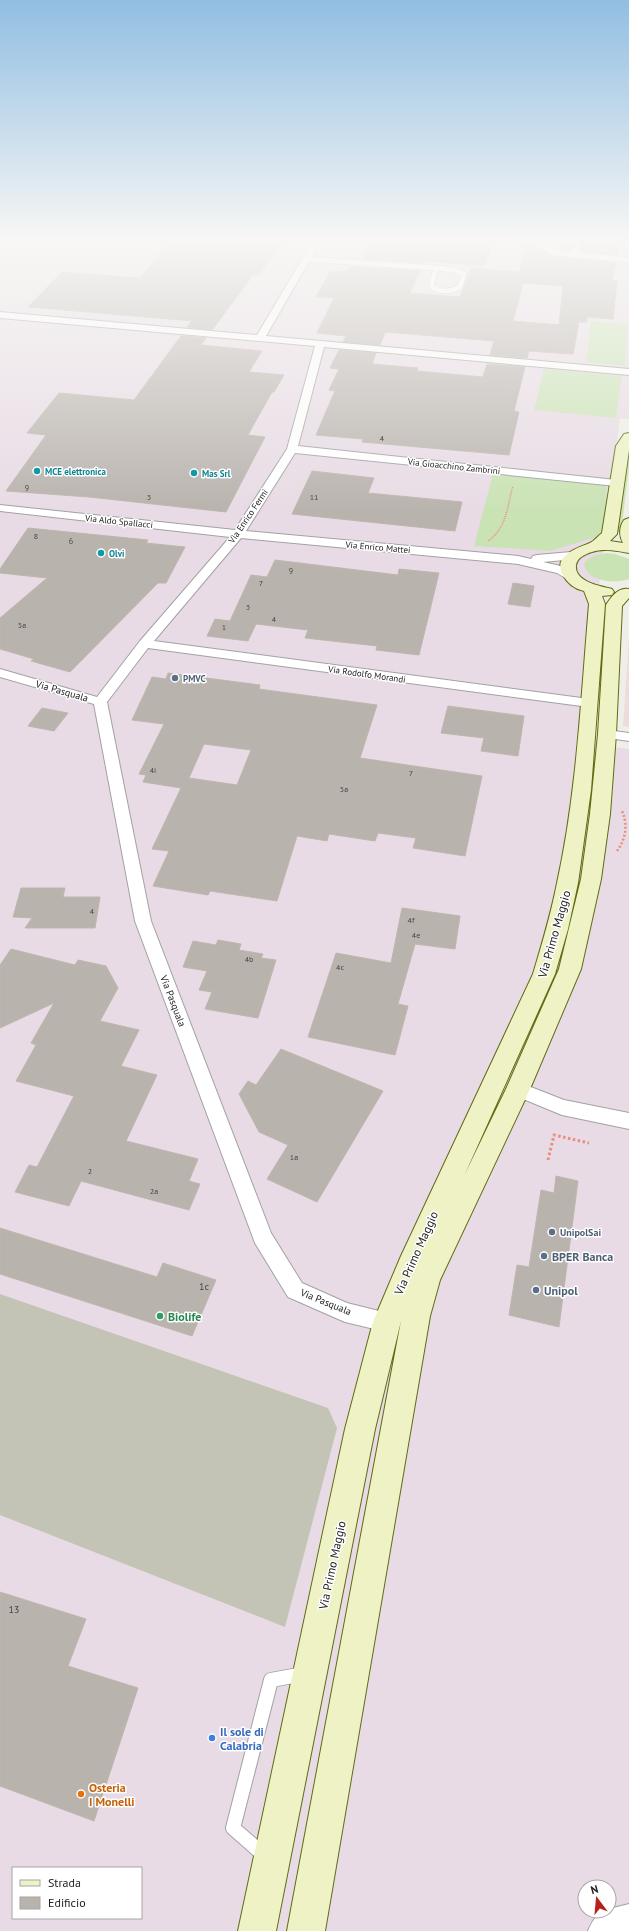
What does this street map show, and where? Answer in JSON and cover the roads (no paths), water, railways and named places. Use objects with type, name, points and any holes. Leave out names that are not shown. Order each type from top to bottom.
[{"type":"street","points":[[164,329],[629,372]]},
{"type":"street","points":[[260,338],[265,329]]},
{"type":"street","name":"Via Enrico Fermi","points":[[100,702],[145,644],[238,534],[292,449],[320,344]]},
{"type":"street","points":[[597,545],[609,534],[623,446],[629,437]]},
{"type":"street","name":"Via Gioacchino Zambrini","points":[[292,449],[616,483]]},
{"type":"street","name":"Via Aldo Spallacci","points":[[0,508],[238,534]]},
{"type":"street","points":[[629,523],[627,535],[629,540]]},
{"type":"street","name":"Via Enrico Mattei","points":[[238,534],[518,560],[561,570],[572,578]]},
{"type":"street","points":[[572,578],[568,570],[567,563],[571,556],[577,551],[597,545],[629,548]]},
{"type":"street","name":"Via Enrico Mattei","points":[[518,560],[571,556]]},
{"type":"street","name":"Via Primo Maggio","points":[[572,578],[591,588],[614,593],[627,593]]},
{"type":"street","name":"Via Primo Maggio","points":[[257,1931],[360,1429],[387,1322],[414,1256],[541,981],[551,954],[569,878],[584,765],[597,604],[591,588]]},
{"type":"street","name":"Via Primo Maggio","points":[[306,1931],[416,1316],[427,1279],[518,1089],[570,969],[591,879],[600,814],[607,734],[614,605],[627,593]]},
{"type":"street","name":"Via Rodolfo Morandi","points":[[145,644],[589,703]]},
{"type":"street","name":"Via Pasquala","points":[[0,673],[100,702],[143,921],[262,1237],[295,1290],[345,1312],[387,1322]]},
{"type":"street","points":[[607,734],[629,737]]},
{"type":"street","points":[[518,1089],[562,1107],[629,1121]]},
{"type":"street","points":[[602,1931],[609,1923],[622,1918],[629,1918]]},
{"type":"lane","points":[[271,1862],[233,1828],[271,1680],[310,1674]]},
{"type":"place","name":"MCE elettronica","points":[[37,471]]},
{"type":"place","name":"Mas Srl","points":[[194,473]]},
{"type":"place","name":"Olvi","points":[[101,553]]},
{"type":"place","name":"PMVC","points":[[175,678]]},
{"type":"place","name":"UnipolSai","points":[[552,1232]]},
{"type":"place","name":"BPER Banca","points":[[544,1256]]},
{"type":"place","name":"Unipol","points":[[536,1290]]},
{"type":"place","name":"Biolife","points":[[160,1316]]},
{"type":"place","name":"Il sole di Calabria","points":[[212,1738]]},
{"type":"place","name":"Osteria I Monelli","points":[[81,1794]]}]
